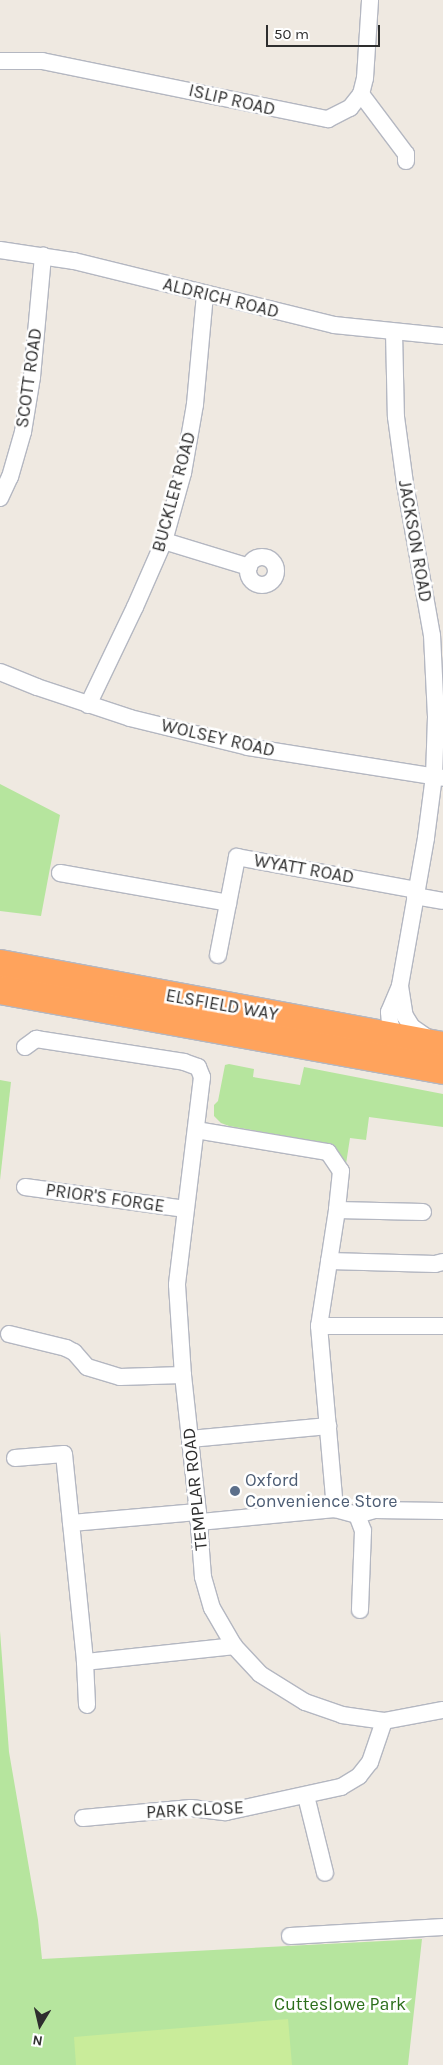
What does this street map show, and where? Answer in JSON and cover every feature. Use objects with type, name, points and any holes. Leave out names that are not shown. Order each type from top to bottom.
[{"type":"highway","name":"ELSFIELD WAY","points":[[0,964],[395,1037],[441,1054]]},
{"type":"highway","name":"ELSFIELD WAY","points":[[0,990],[413,1064],[441,1054]]},
{"type":"street","points":[[370,0],[365,78],[360,94],[406,154],[406,160]]},
{"type":"street","name":"ISLIP ROAD","points":[[0,61],[42,61],[328,119],[350,108],[360,94]]},
{"type":"street","name":"ALDRICH ROAD","points":[[0,250],[43,254],[334,325],[443,336]]},
{"type":"street","name":"SCOTT ROAD","points":[[0,498],[10,477],[23,432],[32,378],[43,254]]},
{"type":"street","name":"BUCKLER ROAD","points":[[88,705],[164,541],[183,473],[195,404],[205,294]]},
{"type":"street","name":"JACKSON ROAD","points":[[394,332],[396,418],[405,484],[432,636],[438,777],[400,986],[389,1012],[395,1037],[402,1051],[413,1064]]},
{"type":"street","points":[[164,541],[249,566]]},
{"type":"street","name":"WOLSEY ROAD","points":[[0,672],[88,705],[130,718],[248,747],[438,777]]},
{"type":"street","name":"WYATT ROAD","points":[[218,955],[237,857],[416,893]]},
{"type":"street","points":[[60,873],[228,903]]},
{"type":"street","points":[[416,893],[443,901]]},
{"type":"street","name":"JACKSON ROAD","points":[[400,986],[405,1016],[412,1028],[441,1054]]},
{"type":"street","name":"TEMPLAR ROAD","points":[[24,1047],[36,1039],[184,1062],[198,1067],[202,1077],[177,1285],[183,1374],[199,1517],[203,1577],[212,1608],[234,1646],[260,1674],[305,1702],[342,1715],[384,1721],[443,1710]]},
{"type":"street","points":[[196,1130],[328,1152],[340,1171],[337,1210],[319,1326],[335,1509]]},
{"type":"street","name":"PRIOR'S FORGE","points":[[25,1187],[186,1209]]},
{"type":"street","points":[[337,1210],[423,1212]]},
{"type":"street","points":[[329,1261],[435,1264],[443,1262]]},
{"type":"street","points":[[319,1326],[443,1326]]},
{"type":"street","points":[[10,1334],[66,1348],[74,1352],[87,1367],[120,1377],[183,1374]]},
{"type":"street","points":[[190,1439],[328,1426]]},
{"type":"street","points":[[15,1458],[64,1454],[85,1662],[87,1705]]},
{"type":"street","points":[[71,1523],[335,1509],[357,1515],[375,1510],[443,1511]]},
{"type":"street","points":[[357,1515],[363,1531],[360,1610]]},
{"type":"street","points":[[85,1662],[234,1646]]},
{"type":"street","name":"PARK CLOSE","points":[[84,1818],[191,1808],[226,1812],[341,1787],[359,1776],[370,1762],[384,1721]]},
{"type":"street","points":[[306,1796],[325,1873]]},
{"type":"street","points":[[290,1936],[443,1928]]},
{"type":"green space","points":[[0,784],[60,815],[41,916],[0,911]]},
{"type":"green space","points":[[229,1064],[254,1069],[253,1077],[300,1085],[304,1067],[443,1094],[443,1127],[369,1117],[366,1140],[350,1138],[346,1164],[325,1143],[221,1123],[214,1116],[214,1105],[218,1101],[225,1065]]},
{"type":"green space","points":[[0,1080],[11,1082],[0,1180]]},
{"type":"green space","name":"Cutteslowe Park","points":[[0,1631],[9,1752],[38,1920],[42,1959],[422,1939],[408,2065],[0,2065]]},
{"type":"green space","points":[[288,2019],[292,2065],[76,2065],[74,2037]]},
{"type":"place","name":"Oxford Convenience Store","points":[[235,1491]]}]
